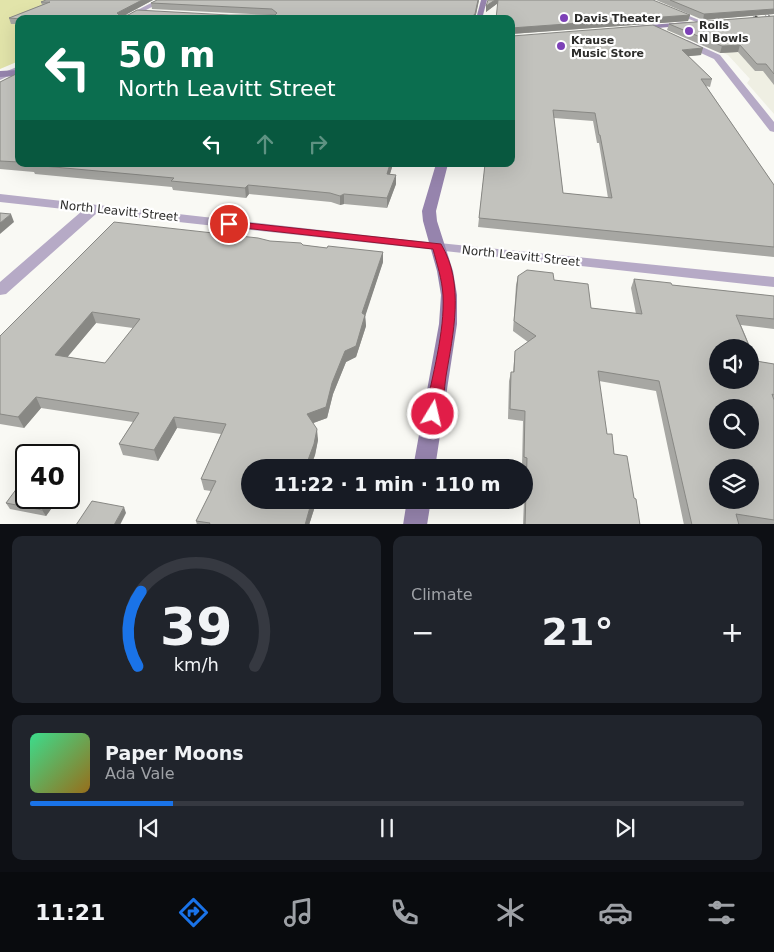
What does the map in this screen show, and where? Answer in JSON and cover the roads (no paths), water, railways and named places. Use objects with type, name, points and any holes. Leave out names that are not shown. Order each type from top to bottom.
[{"type":"street","points":[[131,15],[162,0]]},
{"type":"street","points":[[480,15],[484,0]]},
{"type":"street","points":[[646,0],[703,23]]},
{"type":"street","points":[[137,12],[154,13]]},
{"type":"street","points":[[631,29],[712,23]]},
{"type":"street","points":[[650,27],[717,57],[774,129]]},
{"type":"street","points":[[2,75],[15,70]]},
{"type":"street","points":[[2,75],[15,73]]},
{"type":"street","points":[[426,459],[448,324],[449,295],[445,271],[430,221],[429,211],[441,167]]},
{"type":"street","name":"North Leavitt Street","points":[[0,198],[437,247],[774,282]]},
{"type":"street","points":[[0,290],[93,209]]},
{"type":"street","points":[[414,524],[417,509]]},
{"type":"railway","points":[[736,0],[774,32]]},
{"type":"railway","points":[[749,0],[774,21]]},
{"type":"place","name":"Davis Theater","points":[[564,18]]},
{"type":"place","name":"Rolls N Bowls","points":[[689,31]]},
{"type":"place","name":"Krause Music Store","points":[[561,46]]}]
